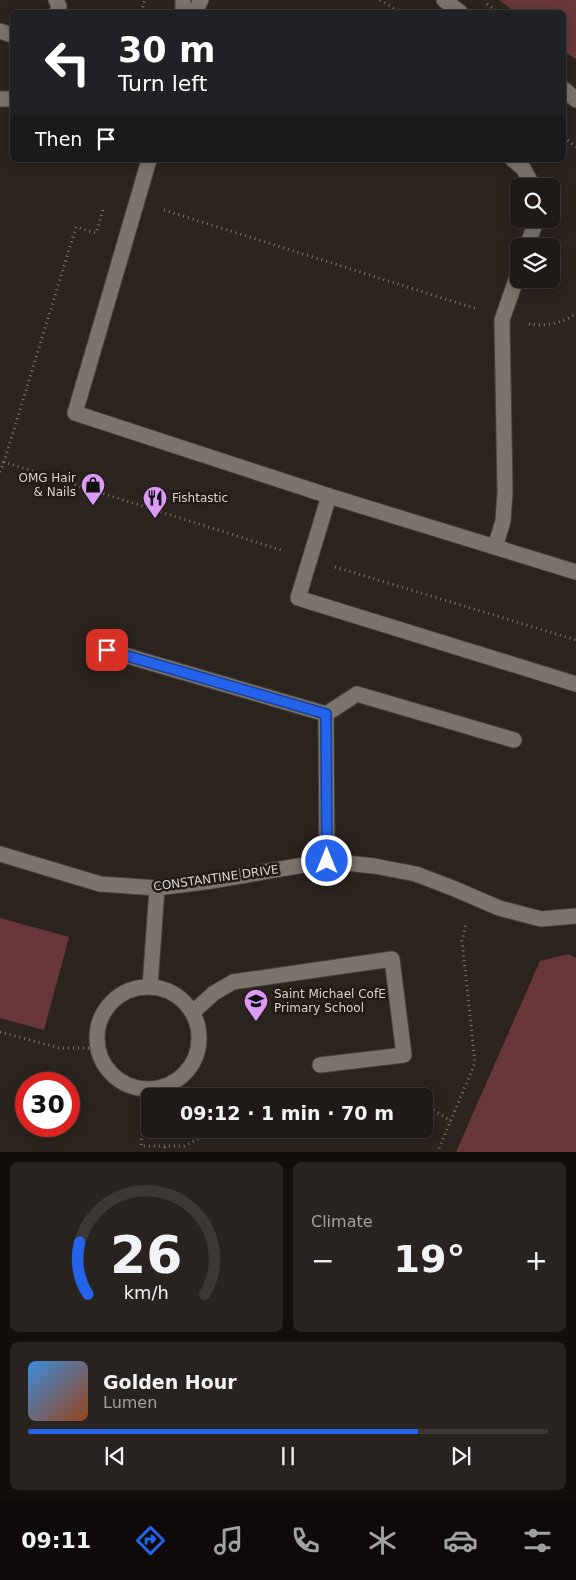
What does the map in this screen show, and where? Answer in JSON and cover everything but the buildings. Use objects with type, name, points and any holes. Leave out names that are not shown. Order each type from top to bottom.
[{"type":"street","points":[[444,0],[457,10]]},
{"type":"street","points":[[566,91],[576,100]]},
{"type":"street","points":[[148,162],[75,413],[329,496],[576,572]]},
{"type":"street","points":[[516,162],[523,168],[529,178]]},
{"type":"street","points":[[495,547],[503,521],[505,492],[502,317],[513,288]]},
{"type":"street","points":[[329,496],[298,598],[576,684]]},
{"type":"street","points":[[107,650],[326,714],[357,694],[514,740]]},
{"type":"street","points":[[326,714],[327,861]]},
{"type":"street","name":"CONSTANTINE DRIVE","points":[[0,854],[100,884],[157,888],[327,861],[374,866],[416,874],[499,908],[541,919],[576,916]]},
{"type":"street","points":[[150,986],[157,888]]},
{"type":"street","points":[[193,1012],[214,993],[233,982],[392,959],[404,1055],[320,1065]]},
{"type":"street","points":[[141,1089],[121,1082],[108,1072],[100,1057],[96,1040],[98,1023],[106,1008],[118,996],[134,988],[150,986],[167,990],[182,999],[193,1012],[199,1028],[200,1045],[195,1061],[184,1075],[171,1085],[161,1088]]},
{"type":"path","points":[[380,0],[397,10]]},
{"type":"path","points":[[482,0],[495,10]]},
{"type":"path","points":[[137,202],[502,317],[537,326],[569,320],[576,313]]},
{"type":"path","points":[[0,472],[4,462]]},
{"type":"path","points":[[437,1152],[475,1063],[462,941],[473,896]]},
{"type":"path","points":[[0,1032],[60,1048],[98,1048]]},
{"type":"path","points":[[433,1110],[451,1121]]},
{"type":"path","points":[[142,1138],[141,1146],[184,1146],[200,1138]]},
{"type":"path","points":[[164,1146],[164,1152]]},
{"type":"shaded area","points":[[499,0],[576,0],[576,59],[566,52],[566,10],[512,10]]},
{"type":"shaded area","points":[[0,918],[69,937],[44,1030],[0,1018]]},
{"type":"shaded area","points":[[568,954],[576,958],[576,1152],[456,1152],[540,961]]},
{"type":"place","name":"OMG Hair & Nails","points":[[93,506]]},
{"type":"place","name":"Fishtastic","points":[[155,519]]},
{"type":"place","name":"Saint Michael CofE Primary School","points":[[256,1022]]},
{"type":"route","points":[[107,650],[326,714],[327,861]]}]
